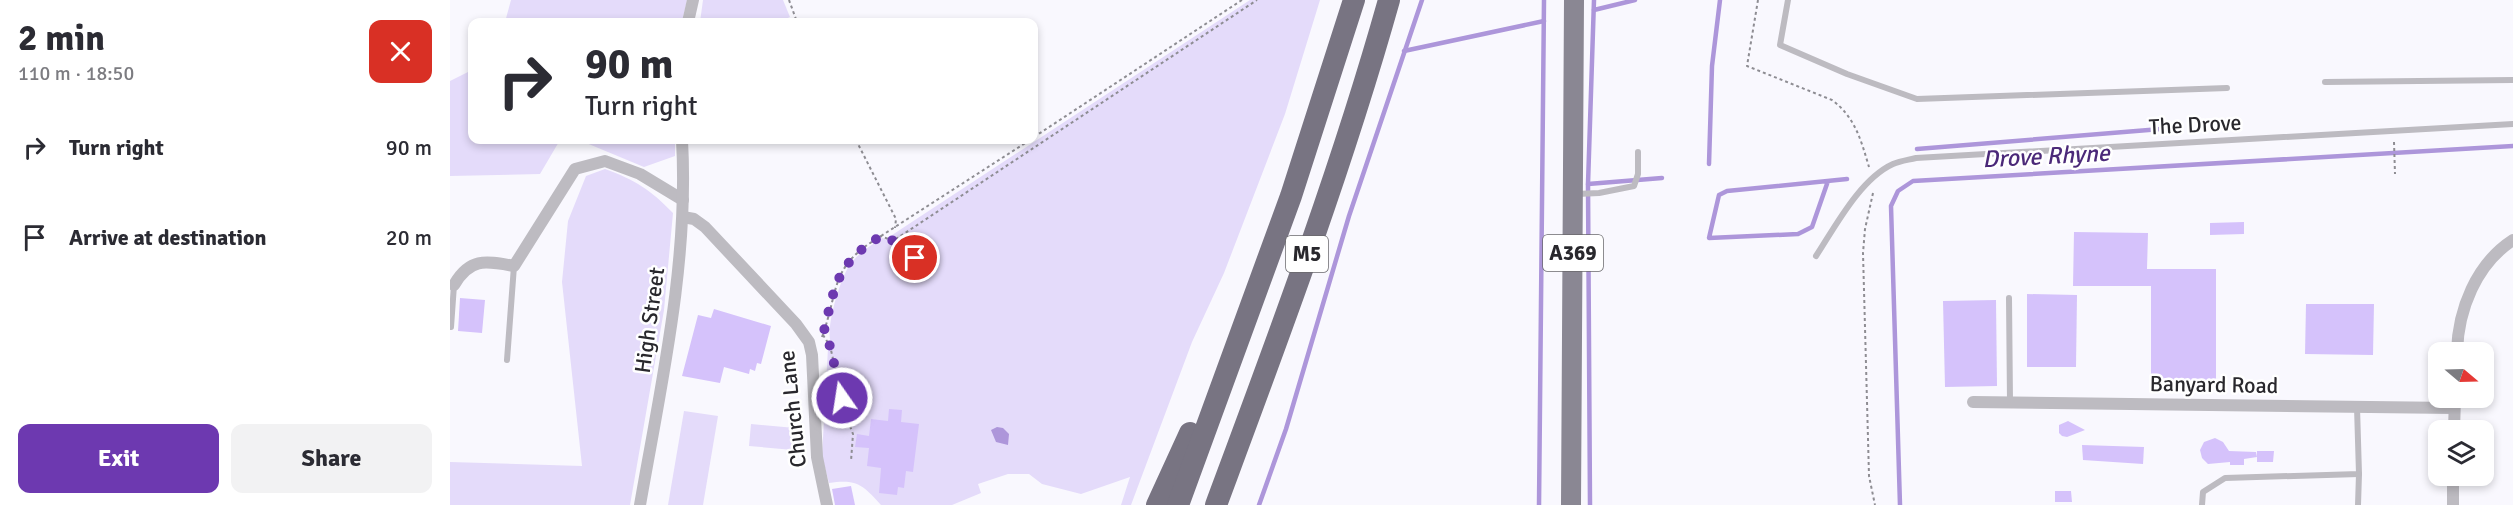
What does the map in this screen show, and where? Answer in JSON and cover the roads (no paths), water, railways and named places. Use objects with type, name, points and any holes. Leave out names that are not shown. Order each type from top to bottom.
[{"type":"highway","name":"M5","points":[[1178,505],[1291,195],[1354,0]]},
{"type":"highway","name":"M5","points":[[1216,505],[1355,117],[1389,0]]},
{"type":"highway","name":"M5","points":[[1157,505],[1256,291]]},
{"type":"highway","name":"M5","points":[[1232,505],[1247,422]]},
{"type":"main road","name":"A369","points":[[1571,505],[1574,0]]},
{"type":"street","points":[[689,18],[693,0]]},
{"type":"street","name":"High Street","points":[[640,505],[674,300],[683,218],[682,144]]},
{"type":"street","points":[[454,285],[461,272],[482,261],[514,266],[575,169],[605,161],[640,174],[683,200]]},
{"type":"street","name":"Church Lane","points":[[683,218],[694,219],[705,227],[796,324],[809,342],[812,355],[817,457],[827,505]]},
{"type":"street","points":[[2457,342],[2457,331],[2481,269],[2513,240]]},
{"type":"street","name":"Banyard Road","points":[[1974,402],[2357,407],[2428,404]]},
{"type":"street","points":[[2453,486],[2453,505]]},
{"type":"lane","points":[[1788,0],[1780,45],[1858,78],[1917,99],[2227,88]]},
{"type":"lane","points":[[2325,82],[2513,80]]},
{"type":"lane","name":"The Drove","points":[[1816,256],[1841,218],[1872,178],[1893,164],[1916,158],[2513,124]]},
{"type":"lane","points":[[1574,194],[1608,192],[1634,186],[1638,174],[1638,152]]},
{"type":"lane","points":[[507,360],[514,266]]},
{"type":"lane","points":[[451,327],[451,298],[454,285]]},
{"type":"lane","points":[[2009,298],[2010,402]]},
{"type":"lane","points":[[803,373],[809,367],[812,355]]},
{"type":"lane","points":[[2357,407],[2358,505]]},
{"type":"lane","points":[[2202,505],[2203,492],[2225,478],[2359,474]]},
{"type":"waterway","points":[[1259,505],[1286,429],[1349,216],[1422,0]]},
{"type":"waterway","points":[[1539,505],[1544,0]]},
{"type":"waterway","points":[[1590,505],[1588,184],[1594,0]]},
{"type":"waterway","points":[[1594,10],[1635,0]]},
{"type":"waterway","points":[[1709,164],[1712,66],[1720,0]]},
{"type":"waterway","points":[[1404,51],[1544,21]]},
{"type":"waterway","points":[[1917,149],[2173,128]]},
{"type":"waterway","name":"Drove Rhyne","points":[[1900,505],[1891,206],[1898,191],[1913,181],[2513,146]]},
{"type":"waterway","points":[[1588,184],[1662,178]]},
{"type":"waterway","points":[[1828,181],[1812,227],[1798,234],[1709,238],[1719,195],[1727,191],[1847,179]]}]
